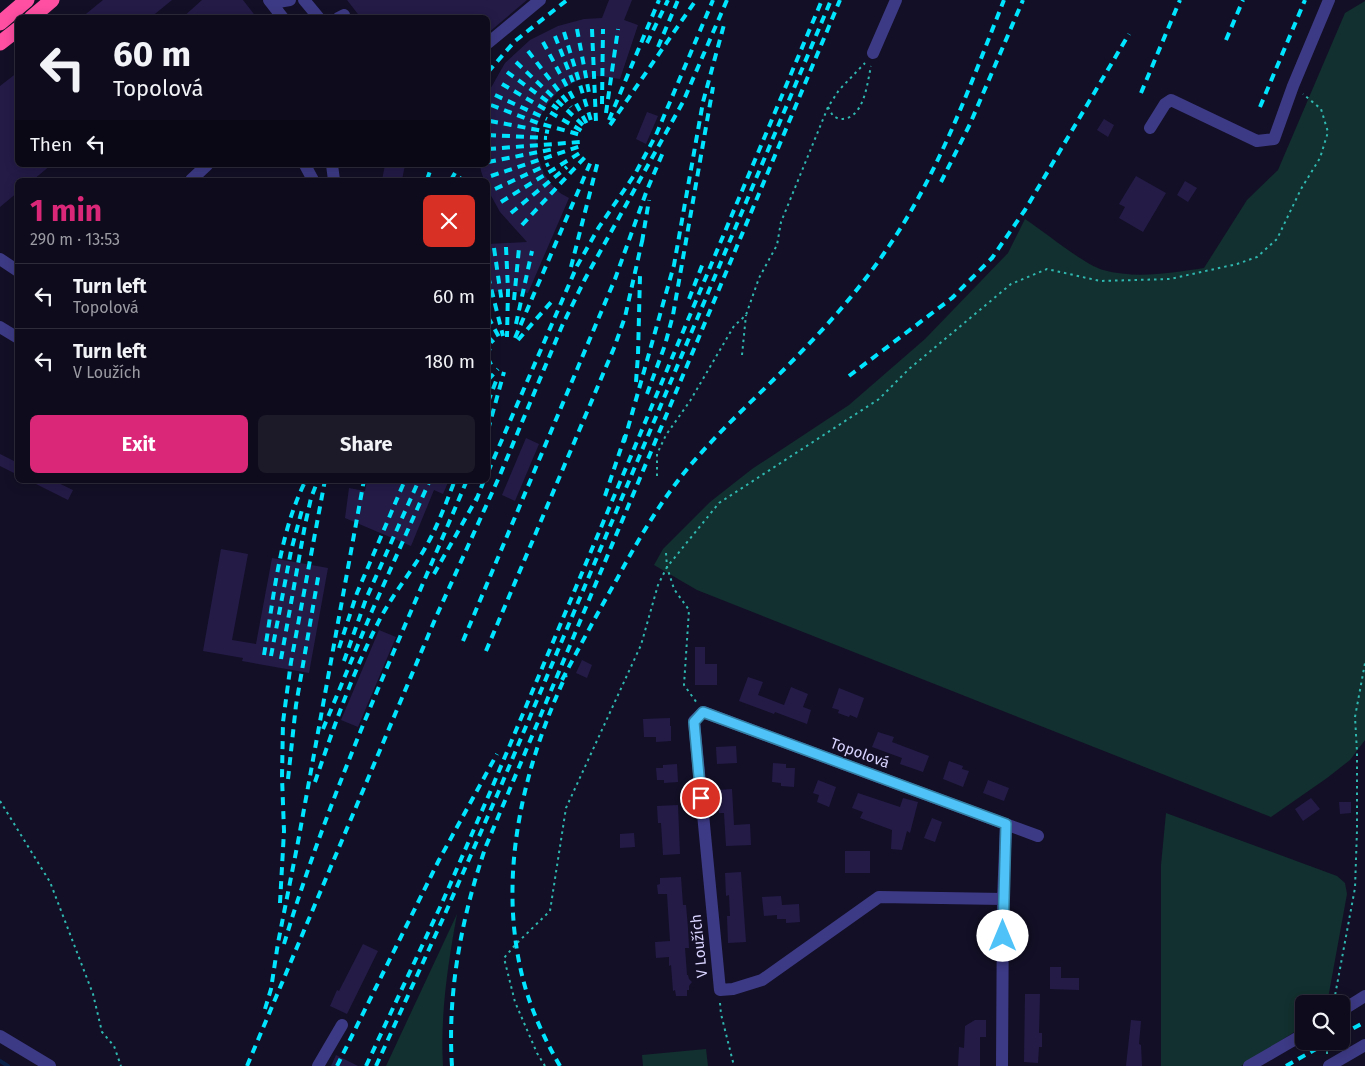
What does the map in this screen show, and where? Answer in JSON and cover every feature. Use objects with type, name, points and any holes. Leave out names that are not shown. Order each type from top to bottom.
[{"type":"highway","points":[[0,23],[28,0]]},
{"type":"highway","points":[[34,15],[52,0]]},
{"type":"highway","points":[[0,43],[15,31]]},
{"type":"street","points":[[271,2],[290,0]]},
{"type":"street","points":[[304,0],[317,15]]},
{"type":"street","points":[[490,41],[540,0]]},
{"type":"street","points":[[873,54],[896,0]]},
{"type":"street","points":[[1150,128],[1165,104],[1171,100],[1257,141],[1274,139],[1293,86],[1329,0]]},
{"type":"street","points":[[271,2],[281,15]]},
{"type":"street","points":[[193,178],[205,167]]},
{"type":"street","points":[[0,259],[15,269]]},
{"type":"street","points":[[0,326],[15,336]]},
{"type":"street","name":"Topolová","points":[[703,712],[1038,836]]},
{"type":"street","name":"V Loužích","points":[[703,712],[694,722],[720,990],[733,989],[762,980],[879,897],[1003,899]]},
{"type":"street","points":[[1002,1066],[1003,899],[1006,824]]},
{"type":"street","points":[[1350,1005],[1365,996]]},
{"type":"street","points":[[318,1066],[342,1025]]},
{"type":"street","points":[[0,1036],[50,1066]]},
{"type":"street","points":[[1249,1066],[1295,1039]]},
{"type":"street","points":[[1329,1066],[1365,1045]]},
{"type":"path","points":[[742,355],[746,315],[759,278],[777,245],[781,222],[828,107],[839,90],[873,54]]},
{"type":"path","points":[[828,107],[833,116],[839,119],[850,118],[855,113],[864,96],[873,54]]},
{"type":"path","points":[[545,1066],[537,1053],[515,1002],[504,958],[550,911],[566,808],[641,645],[658,586],[667,567],[720,503],[879,399],[909,369],[1012,284],[1046,269],[1100,281],[1170,279],[1237,264],[1257,256],[1277,239],[1301,189],[1320,158],[1328,132],[1321,109],[1293,86]]},
{"type":"path","points":[[657,476],[657,454],[666,435],[690,401],[734,326],[746,315]]},
{"type":"path","points":[[666,553],[667,567],[674,590],[689,610],[684,685],[703,712]]},
{"type":"path","points":[[1335,995],[1355,888],[1357,830],[1355,717],[1365,663]]},
{"type":"path","points":[[0,801],[50,882],[93,994],[102,1032],[114,1046],[121,1066]]},
{"type":"path","points":[[720,990],[721,1014],[734,1066]]},
{"type":"green space","points":[[1365,1],[1365,740],[1350,760],[1271,817],[697,590],[654,565],[663,549],[710,502],[752,469],[849,405],[925,339],[1008,253],[1025,219],[1075,255],[1103,270],[1141,275],[1204,268],[1247,200],[1278,170],[1345,13]]},
{"type":"green space","points":[[1166,813],[1337,876],[1345,883],[1347,894],[1329,995],[1295,995],[1295,1032],[1241,1066],[1161,1066],[1161,865]]},
{"type":"green space","points":[[457,914],[444,1009],[443,1066],[386,1066]]},
{"type":"green space","points":[[706,1049],[708,1066],[643,1066],[642,1055]]},
{"type":"building","points":[[103,0],[172,0],[154,15],[85,15]]},
{"type":"building","points":[[202,0],[243,0],[255,15],[185,15]]},
{"type":"building","points":[[347,0],[527,0],[490,31],[490,15],[359,15]]},
{"type":"building","points":[[609,0],[632,0],[624,20],[638,25],[620,79],[597,76],[579,80],[559,90],[544,108],[536,129],[537,155],[544,174],[550,183],[560,193],[569,198],[528,293],[508,290],[490,293],[490,244],[527,242],[500,212],[490,194],[490,178],[483,178],[481,171],[480,167],[490,167],[490,89],[505,63],[530,40],[558,26],[584,19],[602,18]]},
{"type":"building","points":[[15,74],[15,167],[49,167],[35,178],[15,178],[15,194],[0,207],[0,86]]},
{"type":"building","points":[[647,112],[658,116],[646,144],[636,139]]},
{"type":"building","points":[[1104,119],[1114,125],[1108,137],[1097,130]]},
{"type":"building","points":[[385,167],[405,167],[402,178],[382,178]]},
{"type":"building","points":[[1136,176],[1166,193],[1143,232],[1119,218],[1125,207],[1119,204]]},
{"type":"building","points":[[1185,181],[1197,188],[1188,202],[1177,195]]},
{"type":"building","points":[[526,438],[539,444],[515,501],[502,495]]},
{"type":"building","points":[[0,454],[15,462],[15,474],[0,466]]},
{"type":"building","points":[[34,483],[58,483],[73,490],[68,500]]},
{"type":"building","points":[[366,483],[448,483],[443,494],[434,490],[411,546],[345,518],[349,488],[365,491]]},
{"type":"building","points":[[221,549],[248,554],[232,640],[256,644],[272,558],[328,568],[309,673],[242,661],[243,658],[203,651]]},
{"type":"building","points":[[379,630],[396,637],[358,727],[341,720]]},
{"type":"building","points":[[695,647],[705,647],[705,664],[717,664],[717,685],[695,685]]},
{"type":"building","points":[[582,660],[592,665],[587,678],[576,673]]},
{"type":"building","points":[[748,677],[763,682],[758,695],[784,705],[791,687],[808,694],[803,707],[811,710],[807,724],[739,701]]},
{"type":"building","points":[[839,688],[864,698],[857,718],[838,713],[839,710],[832,708]]},
{"type":"building","points":[[670,718],[671,741],[656,742],[656,737],[644,737],[643,719]]},
{"type":"building","points":[[878,732],[894,737],[892,742],[929,756],[923,772],[900,764],[902,758],[872,747]]},
{"type":"building","points":[[736,746],[737,763],[717,764],[716,747]]},
{"type":"building","points":[[949,761],[963,766],[962,769],[969,771],[963,787],[943,779]]},
{"type":"building","points":[[773,763],[786,764],[786,768],[795,768],[794,787],[781,786],[781,783],[772,782]]},
{"type":"building","points":[[677,764],[678,782],[664,783],[664,780],[657,780],[656,768],[663,768],[663,765]]},
{"type":"building","points":[[818,780],[836,787],[829,807],[817,802],[819,795],[813,793]]},
{"type":"building","points":[[988,780],[1009,788],[1004,801],[983,793]]},
{"type":"building","points":[[732,789],[734,825],[750,824],[751,845],[726,846],[724,813],[719,813],[718,790]]},
{"type":"building","points":[[858,793],[900,807],[903,798],[918,802],[910,833],[907,831],[902,850],[891,849],[892,830],[860,818],[863,812],[852,808]]},
{"type":"building","points":[[1311,798],[1320,809],[1303,821],[1295,809]]},
{"type":"building","points":[[1339,802],[1351,802],[1351,813],[1340,814]]},
{"type":"building","points":[[678,805],[680,854],[663,855],[661,823],[658,823],[657,806]]},
{"type":"building","points":[[932,818],[942,822],[935,842],[924,838]]},
{"type":"building","points":[[634,833],[635,847],[620,848],[620,834]]},
{"type":"building","points":[[845,851],[870,851],[870,873],[845,873]]},
{"type":"building","points":[[741,872],[746,942],[728,943],[727,916],[730,916],[729,895],[726,896],[725,873]]},
{"type":"building","points":[[681,877],[683,905],[686,905],[688,928],[689,948],[685,948],[687,975],[692,982],[689,990],[687,990],[687,996],[676,996],[675,990],[673,991],[669,957],[656,958],[655,942],[670,941],[667,894],[658,894],[657,885],[660,884],[660,878]]},
{"type":"building","points":[[781,896],[782,905],[799,904],[800,922],[786,923],[786,919],[777,919],[777,915],[764,916],[762,897]]},
{"type":"building","points":[[363,944],[378,951],[347,1014],[330,1006]]},
{"type":"building","points":[[1050,967],[1061,967],[1061,978],[1079,978],[1079,990],[1050,989]]},
{"type":"building","points":[[1025,994],[1040,994],[1039,1033],[1042,1033],[1042,1047],[1039,1047],[1038,1063],[1024,1062]]},
{"type":"building","points":[[975,1020],[986,1020],[986,1037],[980,1037],[980,1066],[958,1066],[959,1047],[964,1048],[965,1026]]},
{"type":"building","points":[[1131,1020],[1141,1021],[1139,1044],[1141,1045],[1142,1066],[1126,1066]]},
{"type":"building","points":[[336,1055],[358,1066],[331,1066]]},
{"type":"waterway","points":[[0,1061],[8,1066]]},
{"type":"railway","points":[[490,70],[515,41],[567,0]]},
{"type":"railway","points":[[609,120],[659,0]]},
{"type":"railway","points":[[647,43],[668,0]]},
{"type":"railway","points":[[658,47],[678,0]]},
{"type":"railway","points":[[610,125],[696,0]]},
{"type":"railway","points":[[490,467],[577,266],[599,227],[635,174],[656,135],[713,0]]},
{"type":"railway","points":[[247,1066],[436,617],[500,475],[562,326],[585,279],[683,102],[727,0]]},
{"type":"railway","points":[[366,1066],[442,903],[491,790],[822,0]]},
{"type":"railway","points":[[376,1066],[498,793],[831,0]]},
{"type":"railway","points":[[452,1066],[452,1010],[458,954],[463,926],[486,846],[840,0]]},
{"type":"railway","points":[[562,680],[641,536],[678,481],[716,437],[828,323],[860,286],[889,246],[924,188],[939,157],[967,95],[1004,0]]},
{"type":"railway","points":[[941,182],[970,124],[1023,0]]},
{"type":"railway","points":[[1141,93],[1180,0]]},
{"type":"railway","points":[[1226,40],[1243,0]]},
{"type":"railway","points":[[1260,107],[1305,0]]},
{"type":"railway","points":[[624,442],[674,265],[703,102],[725,21]]},
{"type":"railway","points":[[577,29],[589,93]]},
{"type":"railway","points":[[592,29],[596,122]]},
{"type":"railway","points":[[602,104],[603,29]]},
{"type":"railway","points":[[606,113],[618,29]]},
{"type":"railway","points":[[564,32],[592,124]]},
{"type":"railway","points":[[849,376],[952,298],[992,258],[1025,210],[1129,34]]},
{"type":"railway","points":[[555,36],[573,82]]},
{"type":"railway","points":[[543,42],[588,126]]},
{"type":"railway","points":[[528,51],[571,107]]},
{"type":"railway","points":[[516,62],[586,128]]},
{"type":"railway","points":[[507,72],[558,109]]},
{"type":"railway","points":[[502,84],[582,131]]},
{"type":"railway","points":[[647,394],[665,345],[673,315],[713,87]]},
{"type":"railway","points":[[495,95],[547,119]]},
{"type":"railway","points":[[491,105],[538,123],[581,135]]},
{"type":"railway","points":[[490,121],[549,132]]},
{"type":"railway","points":[[490,135],[547,138]]},
{"type":"railway","points":[[490,149],[580,142]]},
{"type":"railway","points":[[491,176],[581,146]]},
{"type":"railway","points":[[490,162],[554,149]]},
{"type":"railway","points":[[463,641],[615,279],[647,190],[664,150]]},
{"type":"railway","points":[[501,202],[583,151]]},
{"type":"railway","points":[[522,225],[586,156]]},
{"type":"railway","points":[[515,338],[592,159]]},
{"type":"railway","points":[[571,267],[598,161]]},
{"type":"railway","points":[[495,189],[549,164]]},
{"type":"railway","points":[[428,178],[431,167]]},
{"type":"railway","points":[[511,213],[567,167]]},
{"type":"railway","points":[[452,178],[455,173]]},
{"type":"railway","points":[[642,242],[649,200]]},
{"type":"railway","points":[[486,651],[614,348],[625,317],[643,237]]},
{"type":"railway","points":[[506,247],[508,290],[507,337]]},
{"type":"railway","points":[[494,248],[502,303]]},
{"type":"railway","points":[[514,300],[519,248]]},
{"type":"railway","points":[[516,324],[532,251]]},
{"type":"railway","points":[[689,299],[703,263]]},
{"type":"railway","points":[[636,382],[640,275]]},
{"type":"railway","points":[[490,284],[503,336]]},
{"type":"railway","points":[[518,340],[552,301]]},
{"type":"railway","points":[[490,321],[500,339]]},
{"type":"railway","points":[[490,339],[495,344]]},
{"type":"railway","points":[[490,378],[498,369]]},
{"type":"railway","points":[[490,423],[504,372]]},
{"type":"railway","points":[[490,397],[496,381]]},
{"type":"railway","points":[[605,496],[625,436]]},
{"type":"railway","points":[[264,655],[283,543],[305,483]]},
{"type":"railway","points":[[281,659],[305,525],[311,498],[317,483]]},
{"type":"railway","points":[[280,903],[284,831],[282,777],[283,722],[291,662],[324,483]]},
{"type":"railway","points":[[265,1009],[271,989],[363,483]]},
{"type":"railway","points":[[339,648],[357,593],[404,483]]},
{"type":"railway","points":[[344,661],[366,599],[418,483]]},
{"type":"railway","points":[[323,729],[372,611],[429,483]]},
{"type":"railway","points":[[315,782],[345,698],[371,637],[386,608],[429,542],[454,483]]},
{"type":"railway","points":[[284,944],[303,884],[346,767],[466,483]]},
{"type":"railway","points":[[476,501],[483,483]]},
{"type":"railway","points":[[434,574],[478,496]]},
{"type":"railway","points":[[271,656],[291,551],[303,506]]},
{"type":"railway","points":[[288,779],[296,705],[319,572]]},
{"type":"railway","points":[[560,1066],[541,1029],[526,990],[517,950],[513,910],[513,870],[525,790],[536,750],[566,675]]},
{"type":"railway","points":[[337,1066],[439,860],[497,754]]},
{"type":"railway","points":[[1350,1030],[1365,1022]]},
{"type":"railway","points":[[1286,1066],[1314,1050]]},
{"type":"route","points":[[701,798],[694,722],[703,712],[1006,824],[1003,936]]}]
